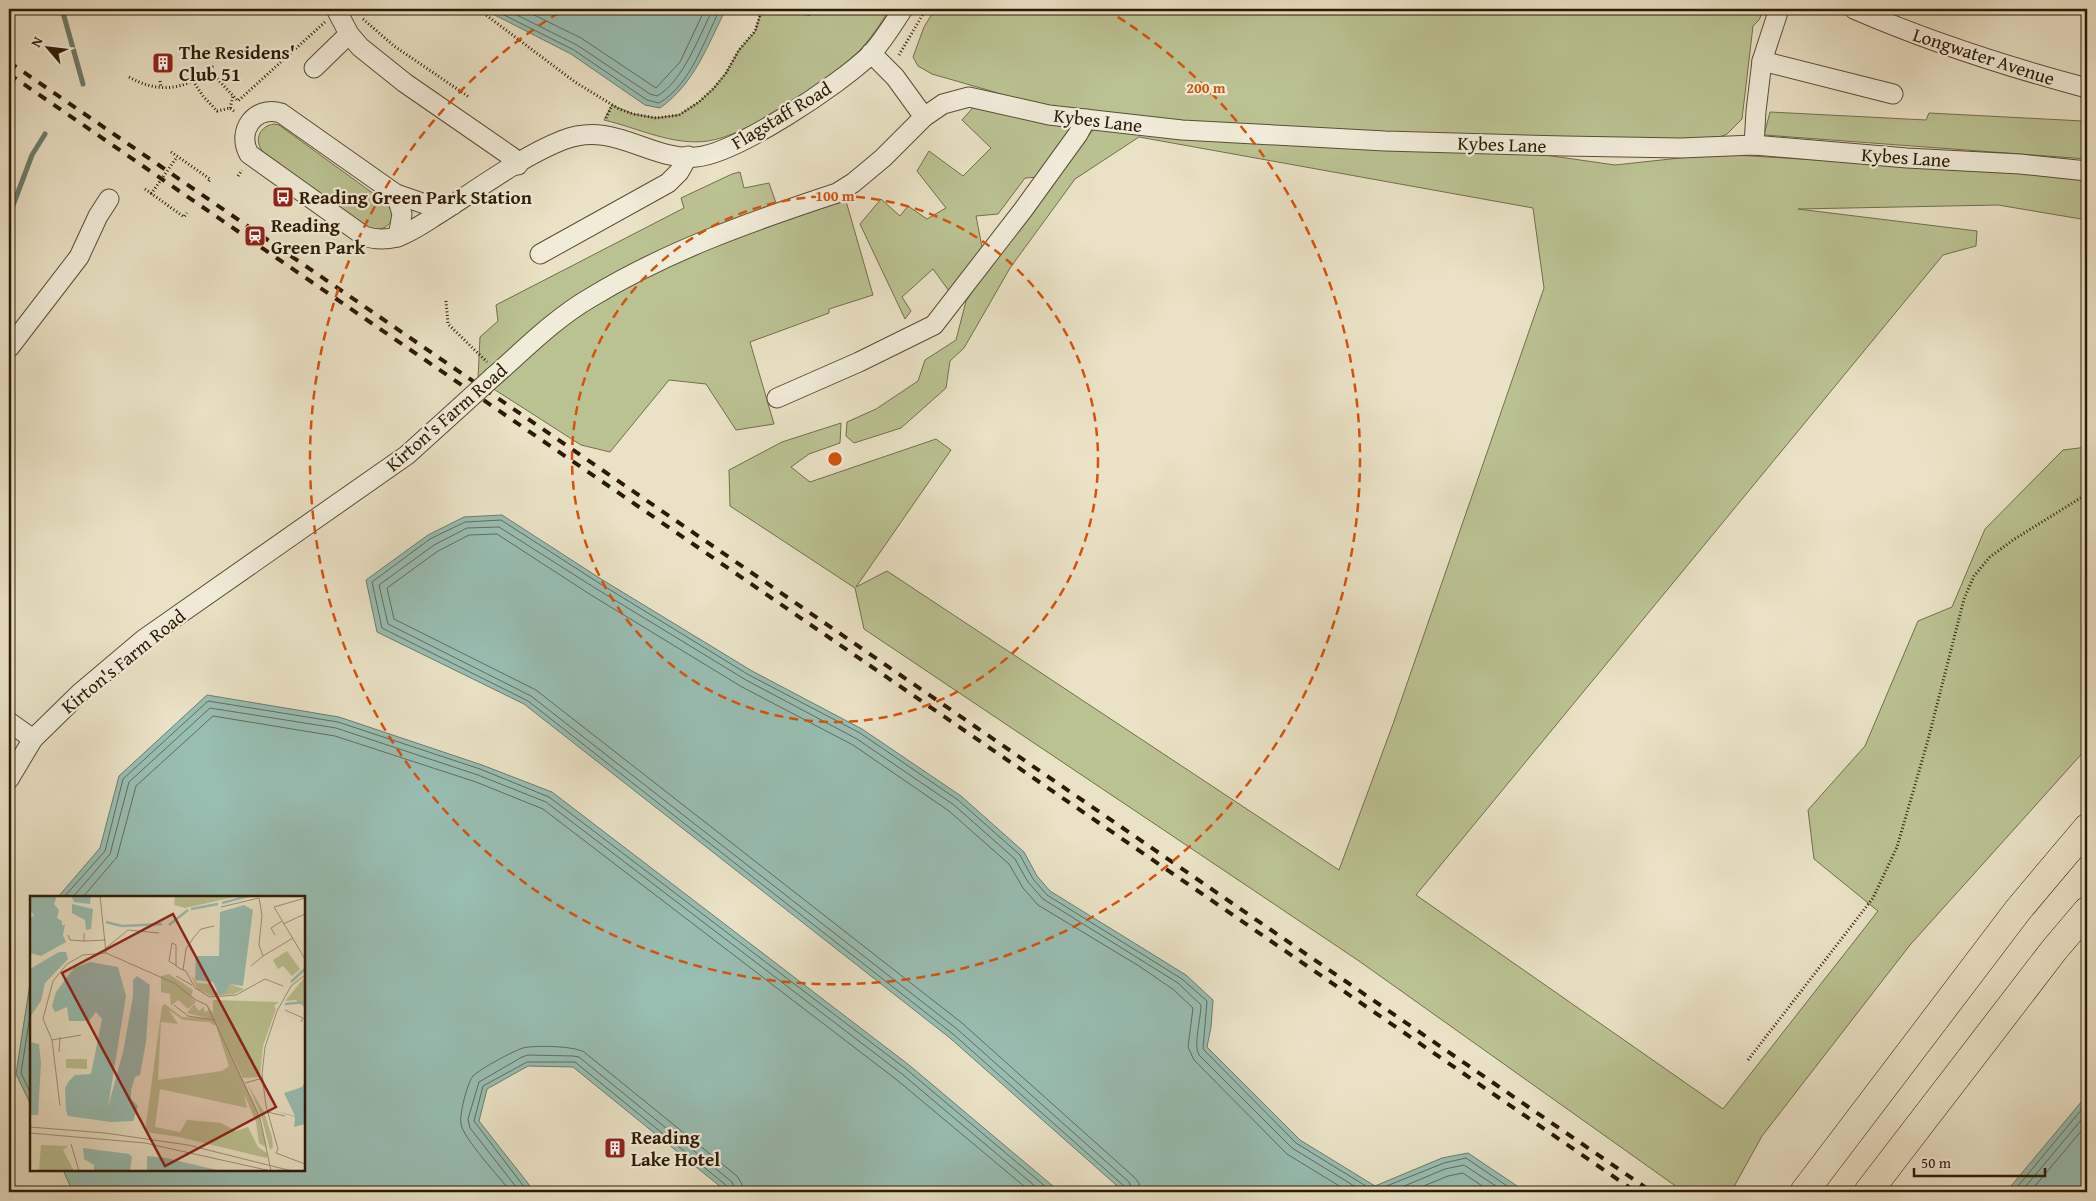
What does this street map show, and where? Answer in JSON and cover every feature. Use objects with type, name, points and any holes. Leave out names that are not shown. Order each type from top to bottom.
[{"type":"highway","points":[[1804,1192],[2018,910],[2087,828]]},
{"type":"highway","points":[[1868,1192],[2054,950],[2087,911]]},
{"type":"street","name":"Flagstaff Road","points":[[398,236],[565,139],[596,134],[628,140],[668,154],[696,157],[730,147],[795,109],[851,72],[871,53],[903,9]]},
{"type":"street","points":[[1754,145],[1762,61],[1779,9]]},
{"type":"street","name":"Longwater Avenue","points":[[1854,9],[1899,28],[1990,60],[2087,88]]},
{"type":"street","points":[[336,10],[350,34],[360,46],[405,83],[512,157],[518,165]]},
{"type":"street","points":[[314,68],[350,34]]},
{"type":"street","points":[[871,53],[902,86],[924,118]]},
{"type":"street","points":[[1762,61],[1893,94]]},
{"type":"street","name":"Kybes Lane","points":[[924,118],[943,104],[969,97],[1049,115],[1182,130],[1384,141],[1681,148],[1754,145],[1907,158],[2020,164],[2087,171]]},
{"type":"street","points":[[396,194],[402,214],[398,236],[382,240],[364,236],[248,154],[244,143],[249,125],[256,115],[264,111],[273,110],[281,113],[396,194],[425,204],[453,205]]},
{"type":"street","name":"Kirton's Farm Road","points":[[9,779],[33,739],[80,693],[144,639],[407,455],[534,340],[589,298],[712,236],[837,192],[854,183],[924,118]]},
{"type":"street","points":[[777,398],[859,362],[934,325],[1023,210],[1078,134],[1086,119]]},
{"type":"street","points":[[540,254],[668,183],[679,172],[688,156]]},
{"type":"street","points":[[9,348],[79,257],[98,216],[109,199]]},
{"type":"street","points":[[9,722],[33,739]]},
{"type":"path","points":[[478,9],[575,82],[612,105],[633,114],[656,118],[679,115],[699,102],[714,88],[726,73],[739,50],[755,32],[762,9]]},
{"type":"path","points":[[796,9],[807,15],[818,9]]},
{"type":"path","points":[[888,69],[926,9]]},
{"type":"path","points":[[209,70],[238,101],[336,10]]},
{"type":"path","points":[[359,15],[369,26],[394,46],[470,97]]},
{"type":"path","points":[[129,77],[143,86],[161,88],[180,87],[193,81],[213,66]]},
{"type":"path","points":[[160,81],[161,88]]},
{"type":"path","points":[[193,81],[203,96],[217,111],[230,108],[233,95]]},
{"type":"path","points":[[604,120],[612,105]]},
{"type":"path","points":[[171,152],[210,180],[208,183]]},
{"type":"path","points":[[151,194],[177,157]]},
{"type":"path","points":[[145,190],[184,217],[187,213]]},
{"type":"path","points":[[446,301],[448,324],[471,346]]},
{"type":"path","points":[[1748,1060],[1873,898],[1897,847],[1928,740],[1964,599],[1974,576],[1990,557],[2005,546],[2087,494]]},
{"type":"green space","points":[[762,9],[796,9],[807,15],[814,13],[818,9],[890,9],[863,47],[828,77],[765,118],[724,137],[708,141],[682,141],[604,120],[612,105],[633,114],[656,118],[679,115],[699,102],[726,73],[739,50],[755,32]]},
{"type":"green space","points":[[935,9],[1764,9],[1759,20],[1753,26],[1742,119],[1727,134],[1707,142],[1241,133],[1545,155],[1615,165],[1717,154],[2087,176],[2087,220],[1998,205],[1798,209],[1977,231],[1976,246],[1943,255],[1416,895],[1723,1109],[1878,911],[1814,859],[1808,810],[1865,746],[1918,621],[1952,607],[1985,529],[2063,450],[2087,447],[2087,748],[1910,945],[1762,1136],[1731,1192],[1684,1192],[1359,961],[864,629],[855,588],[730,506],[729,470],[782,442],[841,423],[840,443],[809,454],[791,467],[810,482],[936,439],[951,450],[856,587],[887,571],[1339,870],[1393,724],[1544,288],[1533,208],[1139,137],[1075,179],[1010,268],[964,348],[950,361],[946,388],[901,428],[854,443],[846,436],[847,422],[876,409],[918,381],[925,360],[956,340],[966,301],[1004,246],[1093,130],[1071,126],[1040,177],[1025,178],[998,214],[976,216],[982,247],[949,291],[933,269],[902,297],[911,311],[905,319],[860,224],[881,199],[900,216],[908,206],[927,219],[946,208],[917,171],[929,151],[963,176],[991,148],[962,120],[977,103],[1050,111],[932,74],[918,66],[913,57],[924,27]]},
{"type":"green space","points":[[1770,112],[1926,120],[1929,113],[2083,121],[2087,122],[2087,159],[1764,135]]},
{"type":"green space","points":[[274,124],[279,125],[385,202],[392,214],[389,224],[379,229],[365,226],[262,151],[259,142],[260,134],[265,127]]},
{"type":"green space","points":[[740,172],[744,188],[769,183],[781,217],[846,201],[873,295],[829,309],[829,313],[750,342],[774,424],[736,430],[706,384],[669,380],[610,452],[581,445],[478,379],[480,337],[498,321],[496,305],[684,208],[681,198]]},
{"type":"water","points":[[483,9],[726,9],[706,50],[691,75],[672,98],[660,108],[645,105],[571,54]]},
{"type":"water","points":[[502,515],[601,579],[752,671],[862,729],[961,796],[1024,852],[1037,876],[1050,891],[1186,975],[1213,1000],[1207,1047],[1300,1140],[1375,1186],[1442,1158],[1468,1153],[1526,1192],[1124,1192],[950,1038],[524,704],[377,632],[366,580],[428,535],[464,517]]},
{"type":"water","points":[[207,695],[339,717],[482,765],[552,792],[909,1065],[1060,1192],[727,1192],[573,1067],[528,1066],[487,1089],[479,1121],[533,1192],[73,1192],[63,1171],[305,1171],[305,896],[59,896],[100,848],[119,776]]},
{"type":"water","points":[[30,983],[30,1103],[16,1074]]},
{"type":"water","points":[[2087,1095],[2087,1192],[2006,1192]]},
{"type":"waterway","points":[[62,9],[83,84]]},
{"type":"waterway","points":[[9,216],[32,155],[45,134]]},
{"type":"railway","points":[[9,62],[1652,1192]]},
{"type":"railway","points":[[9,74],[1636,1192]]},
{"type":"place","name":"The Residens' Club 51","points":[[163,63]]},
{"type":"place","name":"Reading Green Park Station","points":[[283,197]]},
{"type":"place","name":"Reading Green Park","points":[[255,236]]},
{"type":"place","name":"Reading Lake Hotel","points":[[615,1148]]}]
